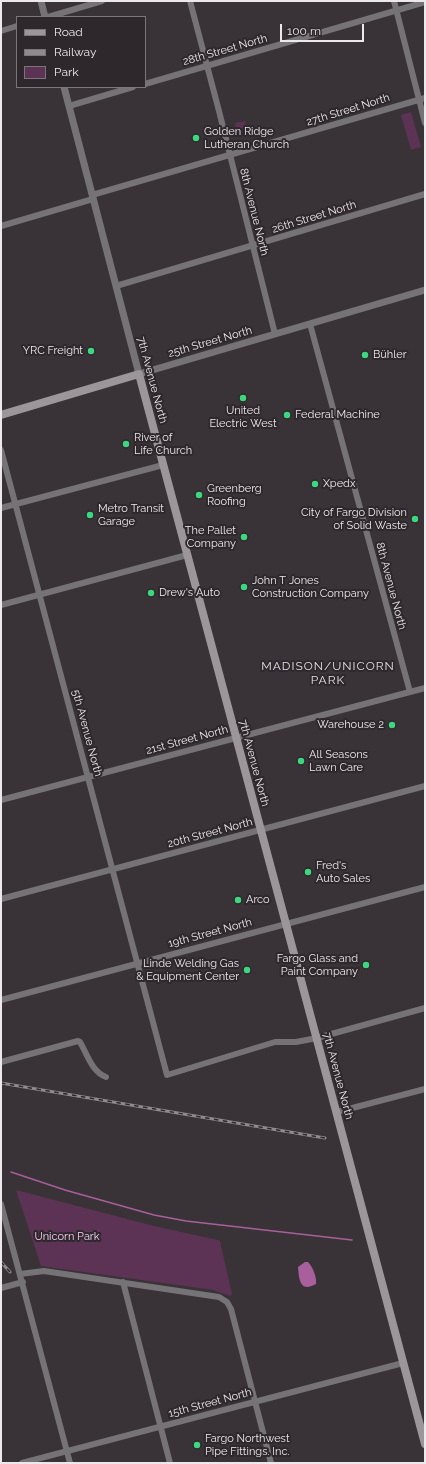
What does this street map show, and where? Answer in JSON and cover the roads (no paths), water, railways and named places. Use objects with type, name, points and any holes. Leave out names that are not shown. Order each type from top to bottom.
[{"type":"main road","name":"25th Street North","points":[[1,415],[139,374]]},
{"type":"main road","name":"7th Avenue North","points":[[139,374],[425,1444]]},
{"type":"street","points":[[41,1],[47,16]]},
{"type":"street","points":[[50,16],[102,1]]},
{"type":"street","name":"8th Avenue North","points":[[190,1],[275,334]]},
{"type":"street","points":[[394,1],[422,99],[425,123]]},
{"type":"street","name":"28th Street North","points":[[146,84],[425,2]]},
{"type":"street","points":[[1,31],[16,26]]},
{"type":"street","name":"7th Avenue North","points":[[64,88],[139,374]]},
{"type":"street","points":[[69,106],[130,88]]},
{"type":"street","name":"27th Street North","points":[[1,226],[422,99]]},
{"type":"street","name":"26th Street North","points":[[116,286],[425,194]]},
{"type":"street","name":"25th Street North","points":[[139,374],[425,290]]},
{"type":"street","name":"8th Avenue North","points":[[310,324],[410,692]]},
{"type":"street","name":"5th Avenue North","points":[[1,450],[167,1075],[275,1042],[296,1042],[316,1038]]},
{"type":"street","points":[[1,508],[163,465]]},
{"type":"street","points":[[1,605],[187,555]]},
{"type":"street","name":"21st Street North","points":[[1,800],[425,688]]},
{"type":"street","name":"20th Street North","points":[[1,899],[425,786]]},
{"type":"street","name":"19th Street North","points":[[1,1000],[425,887]]},
{"type":"street","points":[[316,1038],[425,1008]]},
{"type":"street","points":[[1,1062],[78,1041],[80,1042],[96,1071],[100,1075],[106,1077]]},
{"type":"street","points":[[337,1112],[425,1089]]},
{"type":"street","points":[[1,1204],[70,1463]]},
{"type":"street","points":[[20,1274],[44,1271],[219,1297],[227,1302],[231,1309],[271,1463]]},
{"type":"street","points":[[1,1288],[23,1282]]},
{"type":"street","points":[[123,1282],[170,1463]]},
{"type":"street","name":"15th Street North","points":[[22,1463],[403,1363]]},
{"type":"waterway","points":[[11,1172],[65,1190],[154,1215],[186,1221],[352,1240]]},
{"type":"railway","points":[[1,1083],[325,1138]]},
{"type":"railway","points":[[1,1262],[10,1272]]},
{"type":"place","name":"Golden Ridge Lutheran Church","points":[[196,138]]},
{"type":"place","name":"YRC Freight","points":[[91,351]]},
{"type":"place","name":"Bühler","points":[[365,355]]},
{"type":"place","name":"United Electric West","points":[[243,398]]},
{"type":"place","name":"Federal Machine","points":[[287,415]]},
{"type":"place","name":"River of Life Church","points":[[126,444]]},
{"type":"place","name":"Xpedx","points":[[315,484]]},
{"type":"place","name":"Greenberg Roofing","points":[[199,495]]},
{"type":"place","name":"Metro Transit Garage","points":[[90,515]]},
{"type":"place","name":"City of Fargo Division of Solid Waste","points":[[415,519]]},
{"type":"place","name":"The Pallet Company","points":[[244,537]]},
{"type":"place","name":"John T Jones Construction Company","points":[[244,587]]},
{"type":"place","name":"Drew's Auto","points":[[151,593]]},
{"type":"place","name":"Warehouse 2","points":[[392,725]]},
{"type":"place","name":"All Seasons Lawn Care","points":[[301,761]]},
{"type":"place","name":"Fred's Auto Sales","points":[[308,872]]},
{"type":"place","name":"Arco","points":[[238,900]]},
{"type":"place","name":"Fargo Glass and Paint Company","points":[[366,965]]},
{"type":"place","name":"Linde Welding Gas & Equipment Center","points":[[247,970]]},
{"type":"place","name":"Fargo Northwest Pipe Fittings. Inc.","points":[[197,1445]]},
{"type":"district","name":"MADISON/UNICORN PARK","points":[[328,673]]},
{"type":"park label","name":"Unicorn Park","points":[[67,1237]]}]
